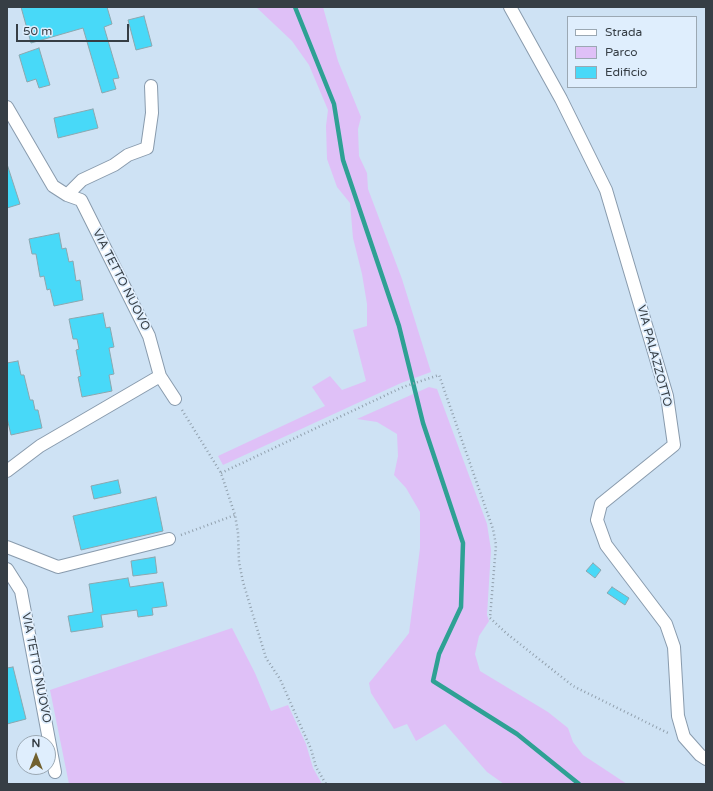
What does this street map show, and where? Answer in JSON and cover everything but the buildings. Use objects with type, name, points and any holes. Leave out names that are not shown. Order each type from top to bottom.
[{"type":"street","name":"VIA PALAZZOTTO","points":[[510,7],[561,99],[606,190],[667,396],[674,445],[601,504],[597,520],[606,545],[666,624],[674,647],[678,716],[684,738],[700,755],[706,759]]},
{"type":"street","points":[[67,195],[82,180],[114,165],[128,155],[147,148],[152,113],[151,86]]},
{"type":"street","name":"VIA TETTO NUOVO","points":[[7,107],[53,186],[67,195],[81,200],[149,336],[160,376],[175,399]]},
{"type":"street","points":[[7,471],[40,446],[160,376]]},
{"type":"street","points":[[7,547],[58,567],[169,539]]},
{"type":"street","name":"VIA TETTO NUOVO","points":[[7,569],[21,591],[48,735]]},
{"type":"path","points":[[221,473],[403,387],[439,375],[493,529],[496,545],[490,618],[506,633],[573,686],[668,733],[684,738]]},
{"type":"path","points":[[175,399],[221,473],[235,514],[238,533],[239,562],[254,620],[266,658],[280,679],[311,749],[316,767],[326,784]]},
{"type":"path","points":[[169,539],[235,514]]},
{"type":"green space","points":[[256,7],[323,7],[338,61],[361,117],[358,129],[359,156],[367,173],[368,189],[402,279],[431,372],[401,383],[223,465],[218,456],[325,406],[312,387],[330,376],[342,390],[366,381],[353,330],[367,326],[367,304],[362,274],[353,238],[350,203],[337,187],[327,159],[326,126],[328,110],[309,65],[292,41]]},
{"type":"green space","points":[[429,387],[437,389],[487,524],[491,550],[487,615],[489,621],[479,636],[475,654],[480,671],[548,712],[568,728],[573,742],[583,755],[627,784],[504,784],[487,772],[445,724],[416,741],[407,724],[394,729],[371,693],[369,683],[409,633],[420,548],[420,512],[406,488],[394,475],[398,456],[397,434],[377,422],[357,419]]},
{"type":"green space","points":[[232,628],[255,673],[271,711],[288,705],[306,744],[313,768],[322,784],[69,784],[50,690]]},
{"type":"waterway","points":[[295,7],[334,104],[343,160],[399,326],[423,423],[463,543],[461,607],[439,654],[433,681],[517,734],[579,784]]}]
